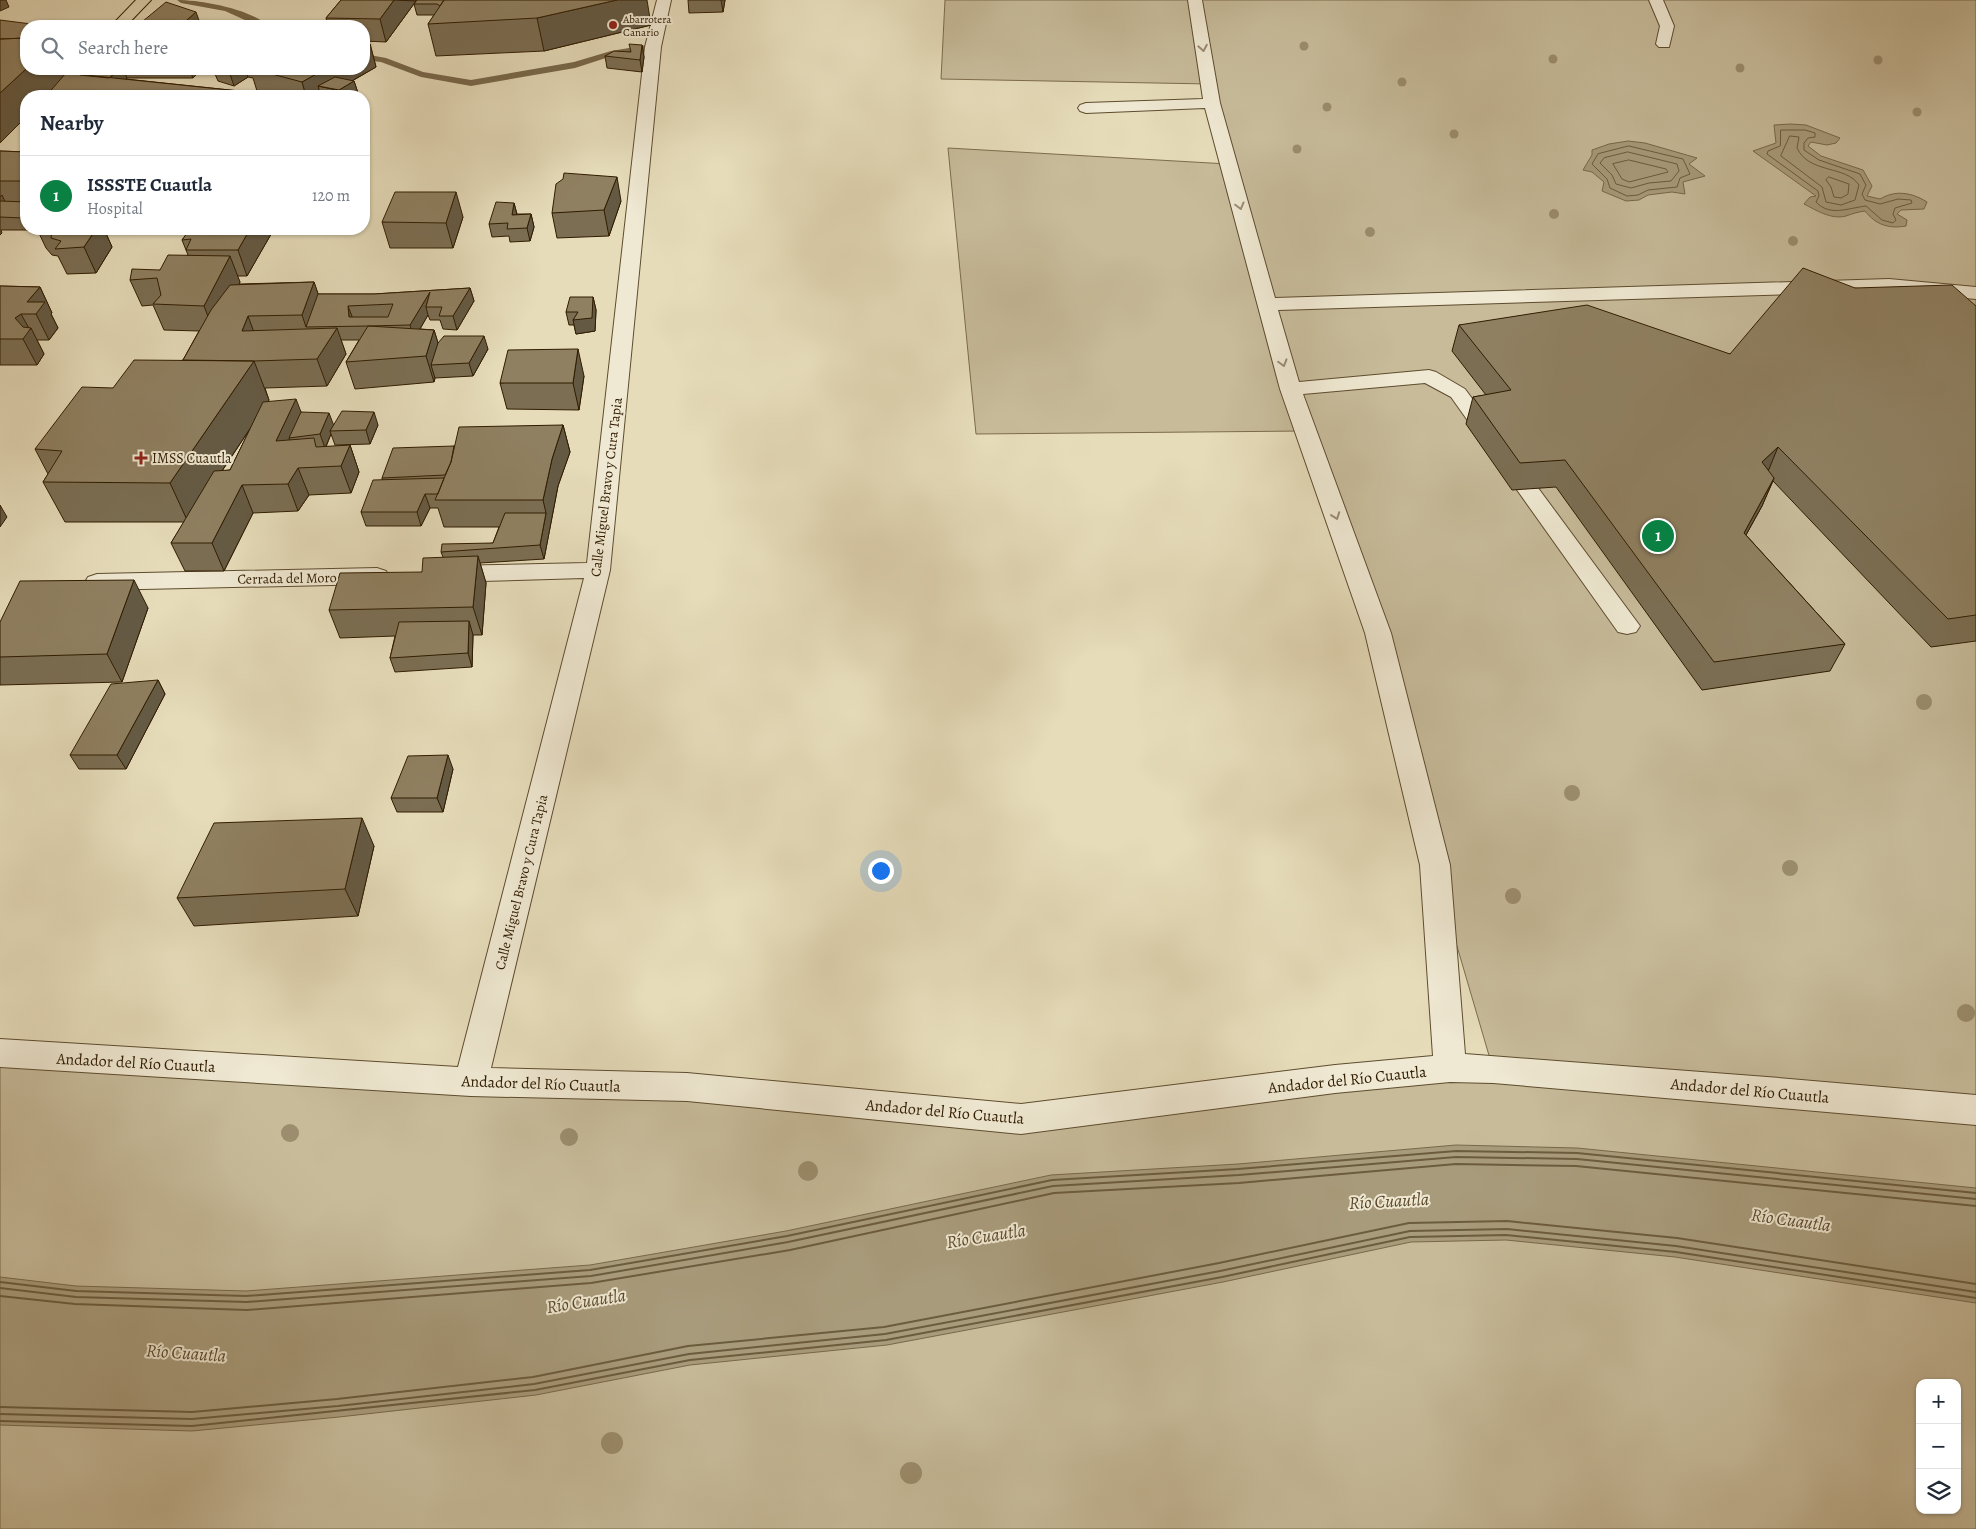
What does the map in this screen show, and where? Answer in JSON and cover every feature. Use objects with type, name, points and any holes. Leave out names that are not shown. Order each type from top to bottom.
[{"type":"main road","points":[[124,20],[144,0]]},
{"type":"main road","points":[[54,90],[70,75]]},
{"type":"street","name":"Calle Miguel Bravo y Cura Tapia","points":[[471,1082],[598,570],[653,47],[656,25],[664,0]]},
{"type":"street","points":[[1194,0],[1212,103],[1267,304],[1291,390],[1378,633],[1435,865],[1450,1068]]},
{"type":"street","points":[[1656,0],[1667,26],[1664,44]]},
{"type":"street","points":[[1086,108],[1212,103]]},
{"type":"street","points":[[1267,304],[1889,285],[1976,293]]},
{"type":"street","points":[[1291,390],[1429,376],[1458,393],[1627,626]]},
{"type":"street","name":"Cerrada del Moro","points":[[96,582],[598,570]]},
{"type":"street","name":"Andador del Río Cuautla","points":[[0,1053],[471,1082],[687,1087],[1021,1119],[1335,1078],[1450,1068],[1493,1069],[1976,1110]]},
{"type":"shaded area","points":[[945,0],[1976,0],[1976,1529],[0,1529],[0,1055],[1021,1119],[1493,1069],[1306,431],[976,434],[948,148],[1228,164],[1209,84],[941,79]]},
{"type":"water","points":[[1774,125],[1806,125],[1840,138],[1836,143],[1827,145],[1811,142],[1808,146],[1821,156],[1863,170],[1872,186],[1867,196],[1880,199],[1891,194],[1909,194],[1927,202],[1924,209],[1901,210],[1897,214],[1907,220],[1906,226],[1894,227],[1878,223],[1865,211],[1835,217],[1804,204],[1810,197],[1816,196],[1753,151],[1776,143]]},
{"type":"water","points":[[1628,141],[1645,143],[1697,158],[1689,164],[1705,176],[1683,182],[1685,194],[1672,192],[1648,195],[1639,200],[1626,201],[1602,191],[1604,182],[1592,172],[1583,170],[1592,155],[1592,150],[1609,144]]},
{"type":"water","name":"Río Cuautla","points":[[1456,1145],[1577,1148],[1976,1188],[1976,1303],[1675,1257],[1506,1240],[1411,1242],[1223,1282],[887,1345],[690,1365],[536,1395],[192,1431],[0,1425],[0,1277],[76,1286],[246,1291],[590,1265],[786,1231],[1051,1175],[1238,1164]]},
{"type":"building","points":[[341,0],[394,0],[380,19],[326,18]]},
{"type":"building","points":[[417,0],[444,0],[440,6],[437,4],[414,4]]},
{"type":"building","points":[[444,0],[617,0],[537,18],[428,24]]},
{"type":"building","points":[[166,2],[196,12],[187,20],[144,20]]},
{"type":"building","points":[[0,20],[20,23],[20,38],[0,39]]},
{"type":"building","points":[[20,38],[20,75],[0,93],[0,39]]},
{"type":"building","points":[[629,44],[642,45],[640,60],[605,56],[614,51],[631,52]]},
{"type":"building","points":[[64,75],[85,75],[229,90],[51,90]]},
{"type":"building","points":[[80,75],[113,75],[109,78]]},
{"type":"building","points":[[276,75],[314,75],[302,82]]},
{"type":"building","points":[[335,77],[354,81],[339,90],[318,86]]},
{"type":"building","points":[[0,151],[20,152],[20,181],[0,181]]},
{"type":"building","points":[[564,173],[617,177],[604,210],[552,213],[556,184],[563,179]]},
{"type":"building","points":[[395,192],[456,192],[446,223],[382,222]]},
{"type":"building","points":[[0,201],[20,202],[20,218],[0,217]]},
{"type":"building","points":[[496,202],[514,203],[512,215],[531,214],[527,228],[507,229],[508,223],[489,224]]},
{"type":"building","points":[[51,235],[92,235],[84,247],[55,249],[61,241],[51,238]]},
{"type":"building","points":[[186,235],[247,235],[238,250],[186,250],[191,239],[182,240]]},
{"type":"building","points":[[168,255],[230,256],[204,306],[153,304],[161,295],[157,278],[130,280],[132,269],[160,270]]},
{"type":"building","points":[[1803,268],[1855,288],[1952,285],[1976,306],[1976,615],[1948,619],[1778,447],[1762,462],[1774,478],[1744,533],[1845,644],[1714,662],[1565,460],[1520,463],[1473,397],[1511,390],[1459,325],[1587,305],[1730,354]]},
{"type":"building","points":[[314,282],[302,315],[248,316],[242,331],[337,328],[317,359],[254,361],[183,360],[211,310],[230,285]]},
{"type":"building","points":[[0,286],[40,287],[27,302],[45,302],[36,314],[21,314],[15,318],[23,327],[31,328],[23,339],[0,339]]},
{"type":"building","points":[[470,288],[453,316],[439,316],[442,307],[426,307],[430,292],[410,325],[306,327],[318,294],[374,294]],"holes":[[[393,304],[388,317],[349,317],[348,306]]]},
{"type":"building","points":[[570,297],[593,297],[592,318],[573,320],[578,312],[566,312]]},
{"type":"building","points":[[368,326],[434,330],[426,356],[346,362]]},
{"type":"building","points":[[444,336],[484,336],[469,363],[431,365],[438,343]]},
{"type":"building","points":[[578,349],[573,383],[500,383],[508,350]]},
{"type":"building","points":[[134,360],[254,361],[170,483],[43,482],[62,451],[35,449],[82,387],[113,388]]},
{"type":"building","points":[[296,399],[276,441],[314,438],[316,447],[350,445],[341,466],[298,468],[288,484],[242,485],[212,543],[171,543],[214,471],[230,470],[263,402]]},
{"type":"building","points":[[342,411],[374,412],[366,430],[330,431]]},
{"type":"building","points":[[301,412],[329,413],[320,434],[289,438]]},
{"type":"building","points":[[563,425],[552,459],[543,500],[435,500],[451,462],[459,427]]},
{"type":"building","points":[[454,446],[451,462],[445,475],[382,478],[393,448]]},
{"type":"building","points":[[444,478],[438,494],[425,494],[417,512],[361,512],[373,480]]},
{"type":"building","points":[[505,513],[546,513],[540,545],[441,552],[442,544],[493,543]]},
{"type":"building","points":[[478,556],[473,607],[329,610],[340,573],[422,572],[423,558]]},
{"type":"building","points":[[134,580],[107,654],[0,657],[0,622],[20,581]]},
{"type":"building","points":[[469,621],[468,653],[390,658],[399,622]]},
{"type":"building","points":[[158,680],[117,755],[70,755],[111,684]]},
{"type":"building","points":[[448,755],[437,798],[391,798],[408,756]]},
{"type":"building","points":[[362,818],[345,889],[177,898],[214,823]]},
{"type":"waterway","points":[[181,0],[227,9],[252,20]]},
{"type":"waterway","points":[[370,58],[383,60],[421,74],[471,83],[575,65],[611,54],[653,47]]},
{"type":"place","name":"Abarrotera Canario","points":[[613,25]]},
{"type":"place","name":"IMSS Cuautla","points":[[141,458]]},
{"type":"place","name":"ISSSTE Cuautla","points":[[1658,536]]}]
